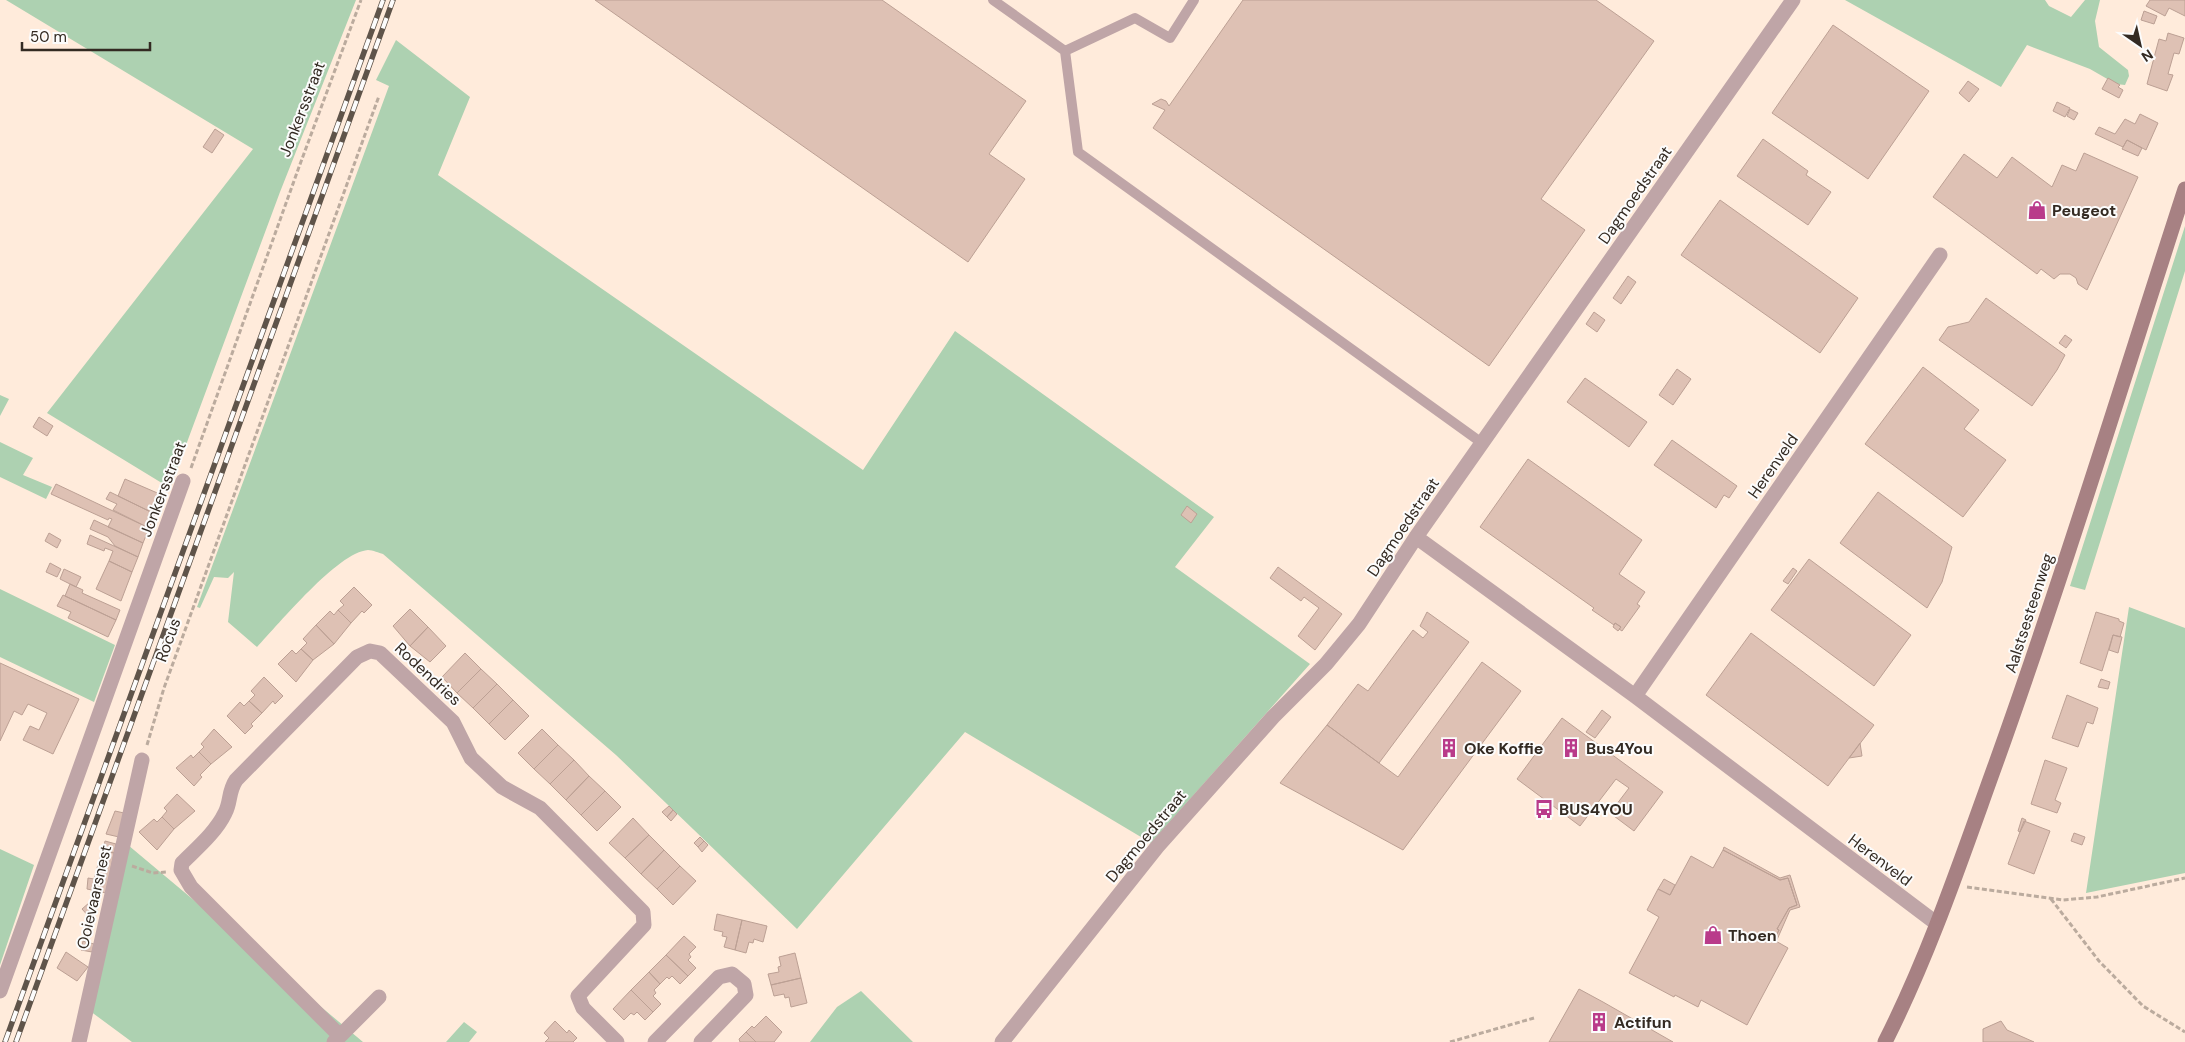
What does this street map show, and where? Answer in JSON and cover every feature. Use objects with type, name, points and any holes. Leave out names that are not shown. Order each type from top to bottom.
[{"type":"main road","name":"Aalstsesteenweg","points":[[1885,1042],[1952,885],[2036,649],[2185,188]]},
{"type":"street","name":"Dagmoedstraat","points":[[1002,1042],[1157,847],[1273,718],[1326,664],[1359,624],[1416,537],[1793,0]]},
{"type":"street","name":"Herenveld","points":[[1635,696],[1940,256]]},
{"type":"street","name":"Jonkersstraat","points":[[0,991],[183,481]]},
{"type":"street","name":"Herenveld","points":[[1416,537],[1635,696],[1936,923]]},
{"type":"street","name":"Rodendries","points":[[181,870],[182,864],[219,824],[226,811],[230,790],[236,780],[357,657],[370,651],[380,653],[453,722],[471,758],[483,770],[502,787],[540,808],[643,912],[644,925],[578,996],[583,1008],[617,1042]]},
{"type":"street","name":"Ooievaarsnest","points":[[79,1042],[142,760]]},
{"type":"street","points":[[181,870],[191,887],[337,1039],[379,997]]},
{"type":"street","points":[[655,1042],[719,977],[732,974],[744,984],[746,995],[700,1042]]},
{"type":"lane","points":[[993,0],[1065,51],[1078,152],[1482,443]]},
{"type":"lane","points":[[1065,51],[1135,18],[1170,38],[1194,0]]},
{"type":"path","name":"Jonkersstraat","points":[[183,481],[190,473],[285,205],[362,0]]},
{"type":"path","name":"Rocus","points":[[142,760],[164,688],[379,96]]},
{"type":"path","points":[[119,864],[153,873],[181,870]]},
{"type":"path","points":[[1952,885],[2062,900],[2097,897],[2185,878]]},
{"type":"path","points":[[2051,899],[2099,961],[2143,1006],[2185,1032]]},
{"type":"path","points":[[1450,1042],[1534,1018]]},
{"type":"green space","points":[[6,0],[356,0],[280,192],[170,488],[47,413],[253,149]]},
{"type":"green space","points":[[1845,0],[2045,0],[2049,6],[2071,17],[2085,0],[2100,0],[2095,21],[2099,47],[2128,70],[2129,76],[2125,85],[2116,84],[2090,69],[2027,45],[2001,87]]},
{"type":"green space","points":[[396,40],[470,97],[438,175],[863,470],[955,331],[1214,517],[1175,567],[1310,664],[1151,843],[965,732],[797,929],[616,755],[383,554],[368,550],[356,554],[341,563],[309,591],[257,647],[228,622],[234,572],[228,578],[214,577],[200,608],[197,607],[389,86],[376,80]]},
{"type":"green space","points":[[2185,226],[2185,271],[2085,590],[2070,586]]},
{"type":"green space","points":[[0,395],[9,399],[0,416]]},
{"type":"green space","points":[[0,442],[33,458],[23,475],[52,487],[46,499],[0,477]]},
{"type":"green space","points":[[0,589],[115,645],[94,702],[0,657]]},
{"type":"green space","points":[[2129,607],[2185,628],[2185,873],[2086,893]]},
{"type":"green space","points":[[128,845],[363,1042],[132,1042],[90,1011]]},
{"type":"green space","points":[[0,849],[34,865],[0,965]]},
{"type":"green space","points":[[861,991],[913,1042],[810,1042],[837,1007]]},
{"type":"green space","points":[[464,1022],[477,1032],[469,1042],[446,1042]]},
{"type":"building","points":[[595,0],[882,0],[1026,101],[989,154],[1025,179],[968,262]]},
{"type":"building","points":[[1243,0],[1596,0],[1654,41],[1541,199],[1585,230],[1489,366],[1153,128],[1165,110],[1152,104],[1161,99],[1166,101],[1169,106]]},
{"type":"building","points":[[2150,0],[2185,0],[2185,16],[2169,8],[2165,16],[2146,6]]},
{"type":"building","points":[[2144,11],[2157,16],[2154,24],[2141,20]]},
{"type":"building","points":[[1833,25],[1929,91],[1868,179],[1772,113]]},
{"type":"building","points":[[2168,33],[2184,38],[2179,54],[2174,53],[2168,74],[2173,75],[2167,91],[2147,84],[2159,39],[2166,41]]},
{"type":"building","points":[[2108,78],[2120,85],[2118,87],[2123,90],[2119,98],[2102,89]]},
{"type":"building","points":[[1968,81],[1979,89],[1969,102],[1959,93]]},
{"type":"building","points":[[2057,102],[2070,108],[2065,117],[2053,111]]},
{"type":"building","points":[[2070,109],[2078,113],[2074,120],[2067,116]]},
{"type":"building","points":[[2140,114],[2158,123],[2146,150],[2127,140],[2123,147],[2095,134],[2099,127],[2115,134],[2125,119],[2135,124]]},
{"type":"building","points":[[215,129],[224,135],[212,153],[203,147]]},
{"type":"building","points":[[1763,139],[1808,171],[1806,175],[1831,192],[1808,225],[1737,176]]},
{"type":"building","points":[[2127,140],[2142,148],[2138,156],[2122,149]]},
{"type":"building","name":"Peugeot","points":[[2084,153],[2138,177],[2087,290],[2078,284],[2076,278],[2070,274],[2060,274],[2054,279],[2041,269],[2037,274],[1933,197],[1964,154],[1997,178],[2012,157],[2052,187],[2062,165],[2076,171]]},
{"type":"building","points":[[1720,200],[1858,298],[1820,353],[1681,255]]},
{"type":"building","points":[[1628,276],[1636,282],[1621,304],[1613,298]]},
{"type":"building","points":[[1986,298],[2065,355],[2032,406],[1939,340],[1948,327],[1969,322]]},
{"type":"building","points":[[1594,312],[1605,320],[1597,332],[1586,324]]},
{"type":"building","points":[[2065,335],[2072,340],[2066,348],[2059,343]]},
{"type":"building","points":[[1923,367],[1979,410],[1964,429],[2006,460],[1963,517],[1865,444]]},
{"type":"building","points":[[1677,369],[1691,379],[1673,405],[1659,395]]},
{"type":"building","points":[[1585,378],[1647,422],[1629,447],[1567,402]]},
{"type":"building","points":[[39,417],[53,426],[47,436],[33,427]]},
{"type":"building","points":[[1672,440],[1737,486],[1729,498],[1724,495],[1716,508],[1654,465]]},
{"type":"building","points":[[1528,459],[1642,540],[1619,574],[1645,592],[1637,604],[1640,606],[1622,631],[1619,629],[1621,627],[1615,623],[1614,625],[1592,610],[1594,608],[1480,527]]},
{"type":"building","points":[[125,479],[162,495],[155,514],[118,496]]},
{"type":"building","points":[[56,484],[149,528],[143,543],[108,527],[112,519],[109,518],[108,520],[51,494]]},
{"type":"building","points":[[110,492],[155,514],[149,528],[113,510],[117,504],[106,499]]},
{"type":"building","points":[[1878,492],[1952,547],[1942,582],[1927,608],[1840,543]]},
{"type":"building","points":[[1187,506],[1197,514],[1191,523],[1181,515]]},
{"type":"building","points":[[94,520],[143,543],[138,557],[115,546],[108,537],[90,529]]},
{"type":"building","points":[[49,533],[61,540],[57,548],[45,541]]},
{"type":"building","points":[[90,535],[138,557],[132,572],[109,561],[113,551],[105,548],[104,551],[87,544]]},
{"type":"building","points":[[1809,559],[1911,635],[1874,686],[1771,610]]},
{"type":"building","points":[[109,561],[132,572],[121,601],[96,589]]},
{"type":"building","points":[[50,563],[61,569],[57,577],[46,572]]},
{"type":"building","points":[[1278,567],[1342,614],[1315,650],[1298,636],[1319,608],[1304,597],[1301,601],[1270,578]]},
{"type":"building","points":[[1793,568],[1797,571],[1788,584],[1783,581]]},
{"type":"building","points":[[64,569],[81,577],[76,587],[60,579]]},
{"type":"building","points":[[70,584],[83,590],[82,593],[120,610],[116,620],[65,596]]},
{"type":"building","points":[[354,587],[372,605],[364,613],[362,611],[351,623],[338,610],[344,605],[340,601]]},
{"type":"building","points":[[63,595],[116,620],[108,637],[68,618],[71,612],[57,606]]},
{"type":"building","points":[[410,609],[428,627],[410,646],[393,626]]},
{"type":"building","points":[[338,610],[351,623],[334,644],[316,625],[330,611],[334,615]]},
{"type":"building","points":[[1427,612],[1469,642],[1379,763],[1327,725],[1358,684],[1368,691],[1413,630],[1423,638],[1428,632],[1420,626]]},
{"type":"building","points":[[2096,612],[2119,619],[2119,621],[2124,623],[2120,637],[2113,635],[2102,671],[2080,663]]},
{"type":"building","points":[[1615,623],[1621,627],[1618,631],[1613,627]]},
{"type":"building","points":[[316,625],[334,644],[313,660],[301,649],[307,643],[303,639]]},
{"type":"building","points":[[428,627],[446,646],[430,662],[410,646]]},
{"type":"building","points":[[1751,633],[1874,725],[1828,786],[1706,695]]},
{"type":"building","points":[[2113,635],[2122,637],[2118,653],[2109,650]]},
{"type":"building","points":[[301,649],[313,660],[296,682],[278,664],[292,650],[296,654]]},
{"type":"building","points":[[465,653],[481,669],[457,693],[442,677]]},
{"type":"building","name":"Oke Koffie","points":[[1482,662],[1521,691],[1403,850],[1280,783],[1327,725],[1398,777]]},
{"type":"building","points":[[0,663],[79,699],[53,754],[23,740],[30,726],[39,730],[47,713],[28,704],[22,715],[14,711],[0,741]]},
{"type":"building","points":[[481,669],[497,684],[473,708],[457,693]]},
{"type":"building","points":[[264,677],[283,696],[275,704],[273,701],[262,713],[249,701],[255,695],[251,691]]},
{"type":"building","points":[[2101,679],[2110,682],[2108,689],[2098,687]]},
{"type":"building","points":[[497,684],[513,700],[489,724],[473,708]]},
{"type":"building","points":[[2067,695],[2098,708],[2093,724],[2087,722],[2078,747],[2052,738]]},
{"type":"building","points":[[513,700],[529,716],[505,740],[489,724]]},
{"type":"building","points":[[249,701],[262,713],[251,724],[253,726],[245,734],[227,716],[240,702],[244,706]]},
{"type":"building","points":[[1602,710],[1611,717],[1595,738],[1586,732]]},
{"type":"building","name":"Bus4You","points":[[1562,718],[1663,792],[1634,831],[1610,813],[1629,788],[1616,779],[1580,826],[1517,779]]},
{"type":"building","points":[[214,729],[232,747],[211,764],[199,752],[204,747],[201,744]]},
{"type":"building","points":[[542,729],[558,745],[534,769],[518,753]]},
{"type":"building","points":[[1860,743],[1862,756],[1849,758]]},
{"type":"building","points":[[558,745],[574,760],[550,784],[534,769]]},
{"type":"building","points":[[199,752],[211,764],[200,775],[202,777],[194,786],[176,768],[191,755],[193,758]]},
{"type":"building","points":[[574,760],[589,776],[566,800],[550,784]]},
{"type":"building","points":[[2045,760],[2067,768],[2055,800],[2061,803],[2057,813],[2031,804]]},
{"type":"building","points":[[589,776],[605,791],[581,815],[566,800]]},
{"type":"building","points":[[605,791],[621,807],[597,831],[581,815]]},
{"type":"building","points":[[177,794],[195,811],[174,829],[162,817],[167,811],[164,808]]},
{"type":"building","points":[[669,806],[673,810],[667,817],[662,812]]},
{"type":"building","points":[[673,810],[677,814],[671,821],[667,817]]},
{"type":"building","points":[[115,811],[124,813],[119,837],[106,834]]},
{"type":"building","points":[[162,817],[174,829],[157,850],[139,832],[154,819],[157,822]]},
{"type":"building","points":[[633,818],[649,835],[625,858],[609,843]]},
{"type":"building","points":[[2022,818],[2026,820],[2020,832],[2018,831]]},
{"type":"building","points":[[2024,821],[2050,831],[2034,874],[2008,864]]},
{"type":"building","points":[[2074,833],[2085,837],[2082,845],[2071,841]]},
{"type":"building","points":[[649,835],[664,850],[641,874],[625,858]]},
{"type":"building","points":[[700,837],[704,841],[698,847],[694,843]]},
{"type":"building","points":[[105,841],[116,844],[114,853],[103,850]]},
{"type":"building","points":[[704,841],[708,845],[702,852],[698,847]]},
{"type":"building","points":[[1724,847],[1780,878],[1790,875],[1800,907],[1790,910],[1776,942],[1774,940],[1779,930],[1777,929],[1789,908],[1797,905],[1788,878],[1780,880],[1723,850]]},
{"type":"building","points":[[102,850],[114,853],[106,893],[87,889],[88,878],[94,879]]},
{"type":"building","points":[[664,850],[680,866],[657,889],[641,874]]},
{"type":"building","name":"Thoen","points":[[1723,850],[1780,880],[1788,878],[1797,905],[1789,908],[1777,929],[1779,930],[1774,940],[1788,948],[1747,1025],[1701,1000],[1698,1007],[1675,995],[1674,997],[1629,973],[1659,917],[1647,910],[1658,889],[1670,895],[1691,856],[1713,868]]},
{"type":"building","points":[[680,866],[696,881],[673,905],[657,889]]},
{"type":"building","points":[[1664,879],[1675,885],[1670,895],[1658,889]]},
{"type":"building","points":[[90,902],[98,911],[90,918],[82,909]]},
{"type":"building","points":[[717,914],[742,920],[735,950],[724,947],[727,937],[722,936],[723,932],[714,930]]},
{"type":"building","points":[[742,920],[767,926],[763,942],[754,939],[753,943],[749,942],[746,953],[735,950]]},
{"type":"building","points":[[684,936],[696,947],[689,954],[691,957],[688,960],[696,968],[688,976],[666,955]]},
{"type":"building","points":[[83,941],[94,944],[92,952],[81,950]]},
{"type":"building","points":[[66,952],[88,967],[77,981],[57,968]]},
{"type":"building","points":[[795,953],[801,978],[771,985],[768,974],[779,972],[778,967],[781,966],[779,957]]},
{"type":"building","points":[[666,955],[688,976],[680,984],[672,976],[669,979],[667,977],[660,984],[649,972]]},
{"type":"building","points":[[649,972],[660,984],[654,990],[656,993],[653,996],[661,1004],[653,1012],[631,990]]},
{"type":"building","points":[[801,978],[807,1003],[791,1007],[789,997],[785,998],[784,994],[774,996],[771,985]]},
{"type":"building","name":"Actifun","points":[[1579,989],[1603,1002],[1673,1042],[1549,1042]]},
{"type":"building","points":[[631,990],[653,1012],[645,1020],[637,1012],[634,1015],[631,1013],[624,1020],[613,1009]]},
{"type":"building","points":[[766,1016],[782,1032],[774,1042],[756,1042],[746,1032],[752,1026],[754,1028]]},
{"type":"building","points":[[555,1021],[567,1033],[569,1030],[577,1038],[573,1042],[545,1042],[549,1038],[544,1033]]},
{"type":"building","points":[[2001,1021],[2007,1030],[2034,1042],[1983,1042],[1983,1029]]},
{"type":"building","points":[[746,1032],[756,1042],[740,1042],[739,1039]]},
{"type":"railway","points":[[5,1042],[383,0]]},
{"type":"railway","points":[[16,1042],[393,0]]},
{"type":"place","name":"Peugeot","points":[[2037,210]]},
{"type":"place","name":"Oke Koffie","points":[[1449,748]]},
{"type":"place","name":"Bus4You","points":[[1571,748]]},
{"type":"place","name":"BUS4YOU","points":[[1544,809]]},
{"type":"place","name":"Thoen","points":[[1713,935]]},
{"type":"place","name":"Actifun","points":[[1599,1022]]}]
